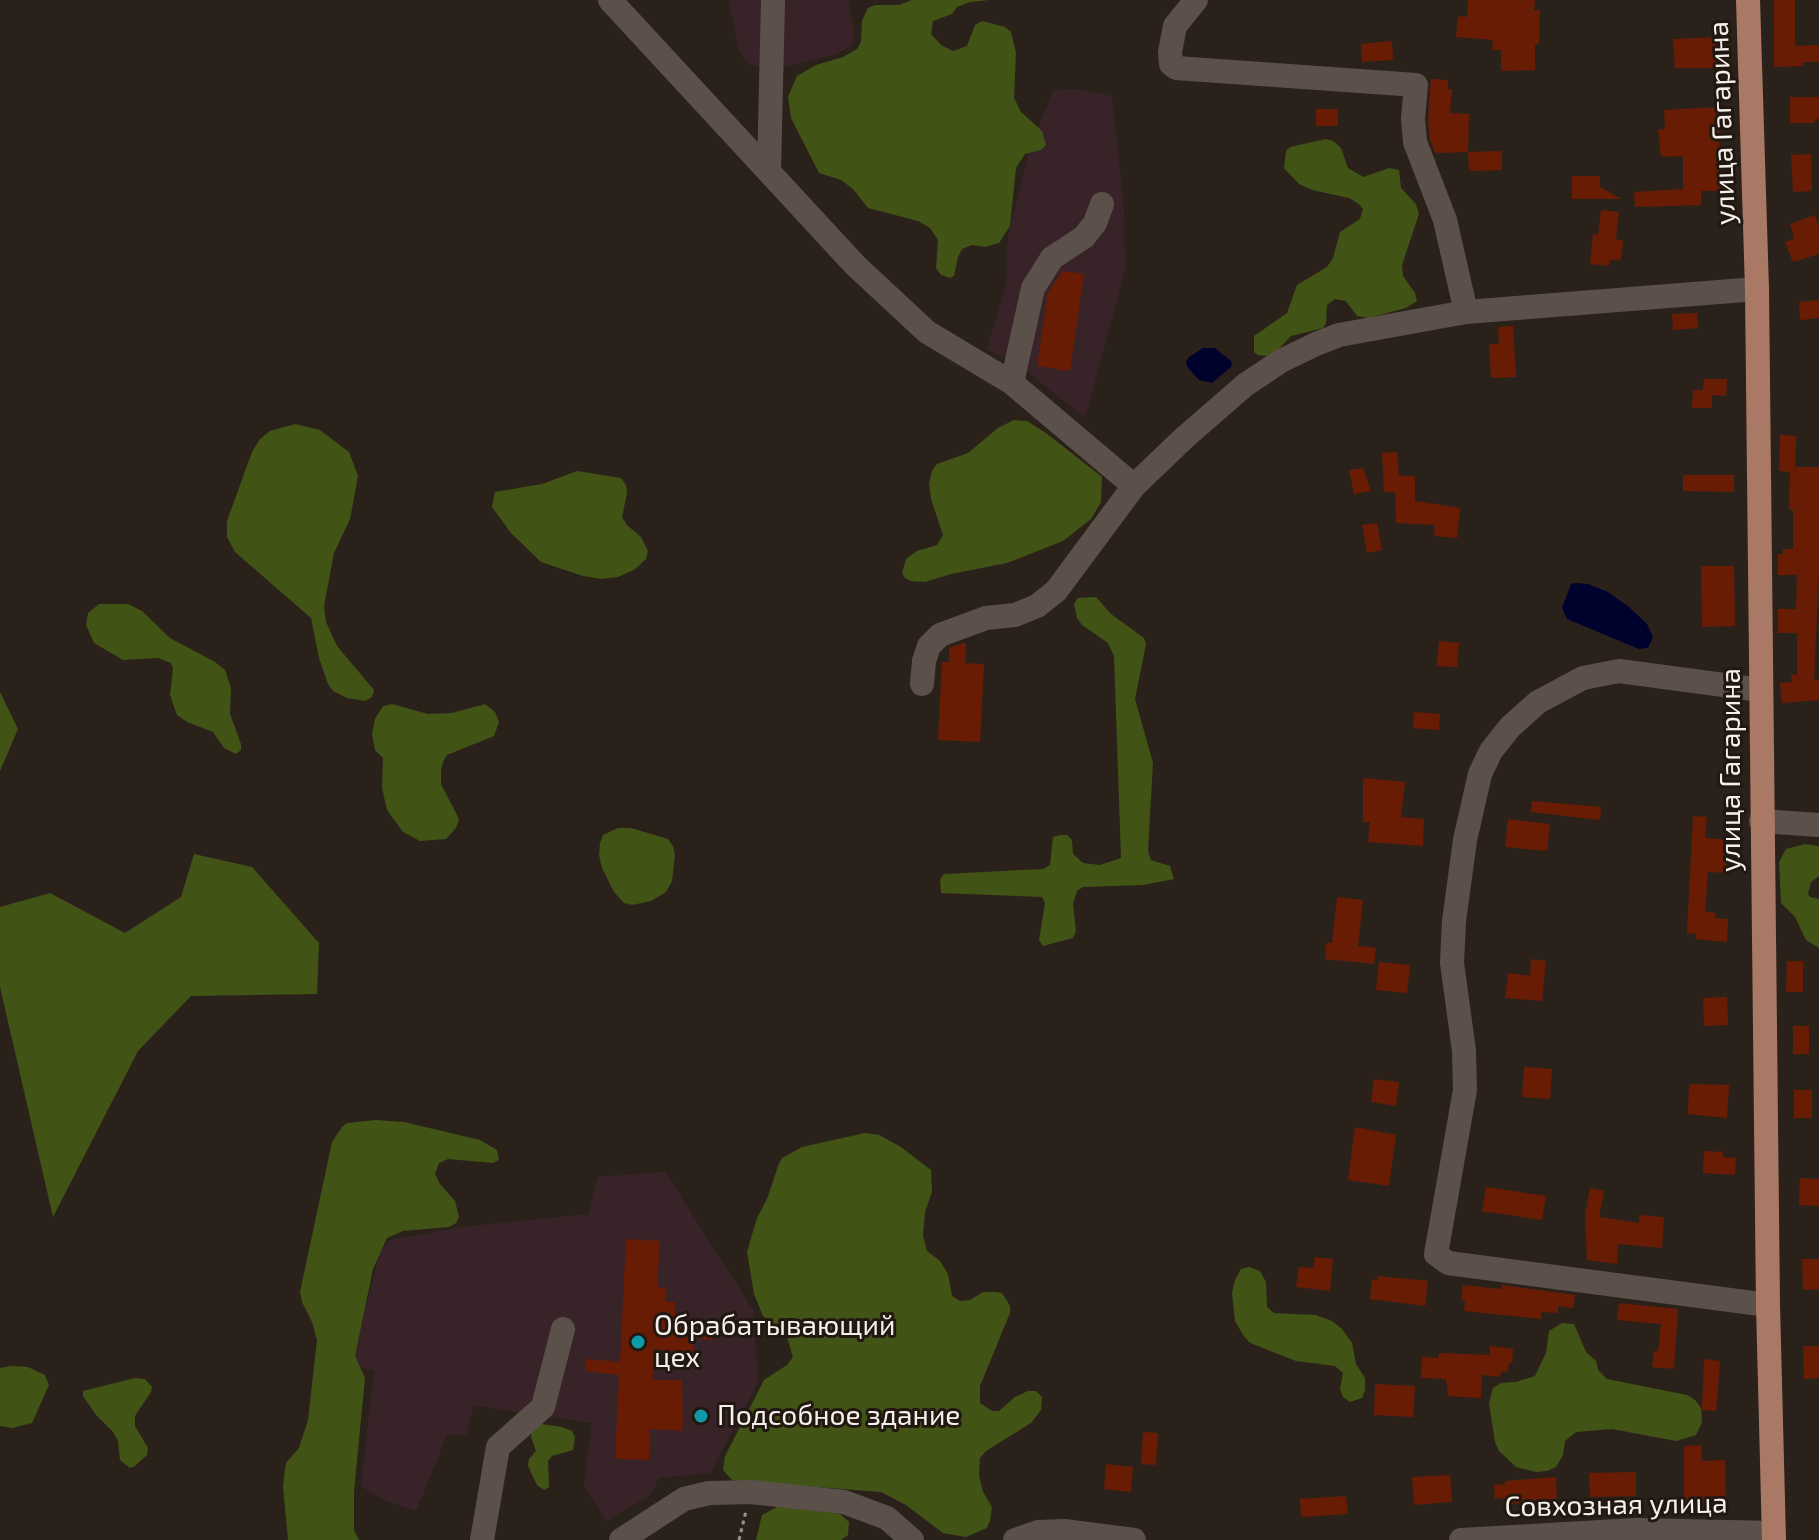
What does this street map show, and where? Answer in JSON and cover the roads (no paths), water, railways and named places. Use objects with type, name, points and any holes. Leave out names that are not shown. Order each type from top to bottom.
[{"type":"main road","name":"улица Гагарина","points":[[1748,0],[1757,289],[1761,821],[1774,1536]]},
{"type":"street","points":[[610,0],[855,265],[927,332],[1012,383],[1134,486]]},
{"type":"street","points":[[769,172],[773,0]]},
{"type":"street","points":[[1196,0],[1175,26],[1170,52],[1171,64],[1176,68],[1416,85],[1413,119],[1415,142],[1445,220],[1466,312]]},
{"type":"street","points":[[1012,383],[1033,288],[1052,258],[1084,237],[1095,223],[1102,204]]},
{"type":"street","points":[[922,684],[929,646],[940,635],[986,618],[1015,615],[1037,606],[1056,591],[1134,486],[1245,385],[1281,361],[1339,335],[1466,312],[1757,289]]},
{"type":"street","points":[[1761,690],[1619,671],[1583,678],[1538,702],[1510,727],[1491,751],[1480,774],[1465,840],[1454,921],[1452,963],[1464,1051],[1465,1090],[1436,1254],[1448,1263],[1768,1305]]},
{"type":"street","points":[[1761,821],[1819,825]]},
{"type":"street","points":[[482,1540],[498,1447],[543,1407],[563,1329]]},
{"type":"street","points":[[621,1540],[684,1499],[709,1493],[751,1492],[844,1502],[887,1518],[912,1540]]},
{"type":"street","name":"Совхозная улица","points":[[1461,1540],[1636,1530],[1774,1536]]},
{"type":"street","points":[[1015,1540],[1038,1532],[1064,1531],[1134,1540]]},
{"type":"water","points":[[1203,348],[1215,348],[1231,361],[1232,366],[1212,383],[1199,380],[1186,362]]},
{"type":"water","points":[[1571,584],[1588,584],[1608,592],[1629,607],[1647,624],[1653,637],[1648,648],[1639,649],[1567,619],[1562,608]]},
{"type":"place","name":"Обрабатывающий цех","points":[[638,1342]]},
{"type":"place","name":"Подсобное здание","points":[[701,1416]]}]
